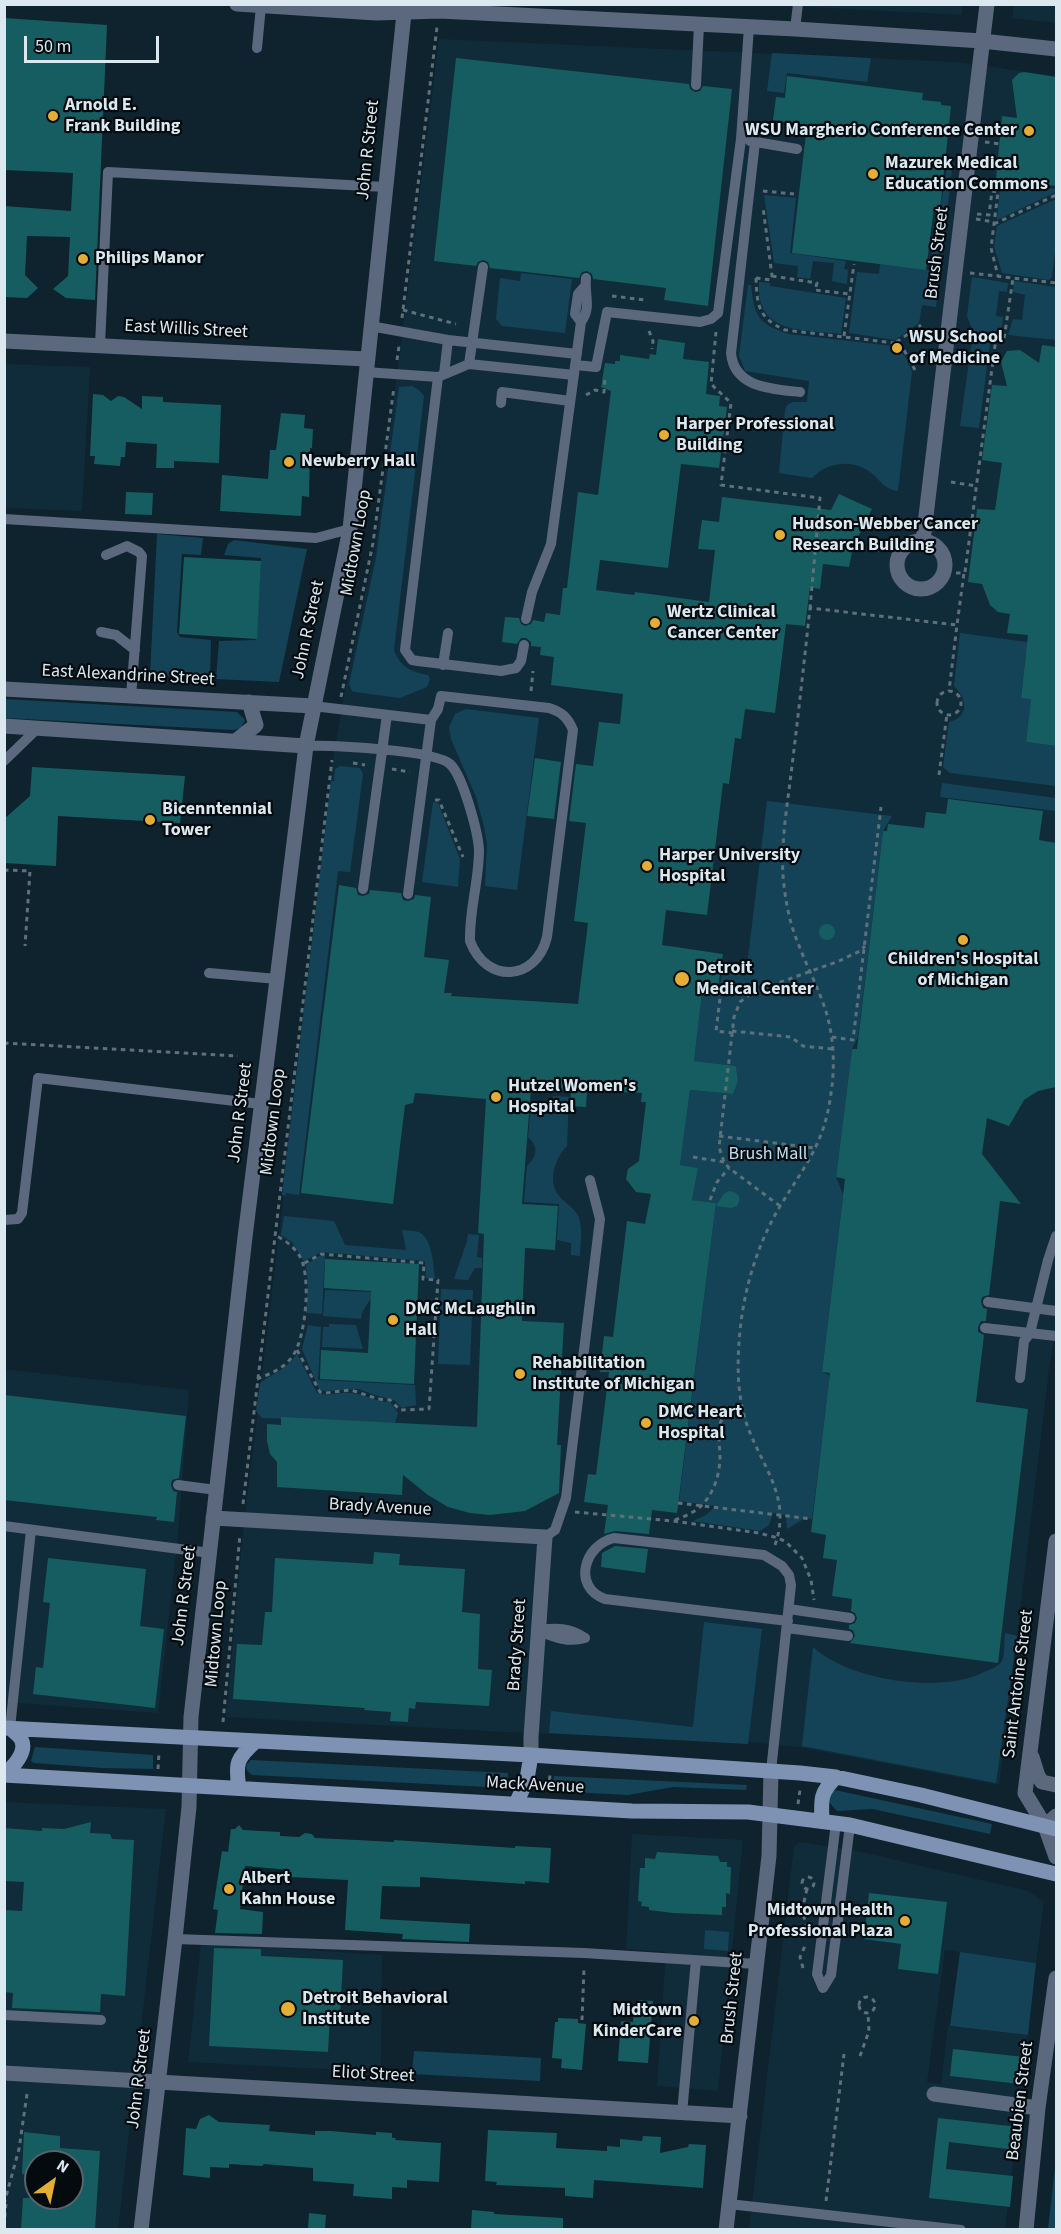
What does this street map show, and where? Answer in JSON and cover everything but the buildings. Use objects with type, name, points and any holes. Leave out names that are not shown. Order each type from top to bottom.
[{"type":"main road","name":"Mack Avenue","points":[[7,1728],[531,1755],[771,1771],[836,1777],[1053,1824]]},
{"type":"main road","points":[[4,1775],[14,1766],[22,1747],[21,1739],[7,1728]]},
{"type":"main road","points":[[239,1788],[236,1771],[238,1762],[244,1752],[256,1741]]},
{"type":"main road","points":[[516,1804],[527,1779],[531,1755]]},
{"type":"main road","name":"Mack Avenue","points":[[4,1775],[674,1813],[748,1812],[836,1823],[1056,1874]]},
{"type":"main road","points":[[836,1777],[825,1788],[821,1800],[836,1823]]},
{"type":"street","points":[[237,4],[376,14],[405,8],[440,12],[795,29],[982,40],[1056,49]]},
{"type":"street","name":"Brush Street","points":[[923,541],[987,4]]},
{"type":"street","name":"John R Street","points":[[141,2229],[160,2082],[189,1807],[190,1738],[213,1518],[261,1104],[306,746],[350,528],[405,8]]},
{"type":"street","name":"East Willis Street","points":[[4,340],[366,365]]},
{"type":"street","name":"East Alexandrine Street","points":[[4,689],[313,706]]},
{"type":"street","points":[[237,741],[256,725],[249,702]]},
{"type":"street","points":[[4,726],[306,746]]},
{"type":"street","name":"Brady Avenue","points":[[213,1518],[544,1537]]},
{"type":"street","name":"Brady Street","points":[[531,1755],[544,1537]]},
{"type":"street","name":"Saint Antoine Street","points":[[1056,1541],[1025,1793],[1053,1824],[1056,1857]]},
{"type":"street","points":[[1031,1754],[1042,1782],[1056,1785]]},
{"type":"street","name":"Brush Street","points":[[726,2229],[769,1856],[771,1771]]},
{"type":"street","name":"Beaubien Street","points":[[1026,2229],[1038,2108],[1056,1978]]},
{"type":"street","name":"Eliot Street","points":[[4,2073],[740,2116]]},
{"type":"street","points":[[934,2094],[1038,2108]]},
{"type":"lane","points":[[795,29],[798,4]]},
{"type":"lane","points":[[257,48],[261,6]]},
{"type":"lane","points":[[696,85],[699,25]]},
{"type":"lane","points":[[366,365],[396,373],[441,376],[469,364],[596,367],[607,312],[700,322],[711,319],[718,313],[741,139],[749,27]]},
{"type":"lane","points":[[741,139],[797,149]]},
{"type":"lane","points":[[755,142],[731,352],[732,361],[744,380],[774,389],[800,392]]},
{"type":"lane","points":[[100,345],[108,172],[385,187]]},
{"type":"lane","points":[[469,364],[483,267]]},
{"type":"lane","points":[[526,619],[532,592],[551,544],[581,322],[586,316],[588,295],[585,282]]},
{"type":"lane","points":[[370,326],[400,333],[472,341],[575,365]]},
{"type":"lane","points":[[448,340],[441,376],[405,650],[412,660],[443,665],[510,670],[516,668],[521,661],[524,645]]},
{"type":"lane","points":[[501,403],[502,392],[570,401]]},
{"type":"lane","points":[[4,519],[315,538],[350,528]]},
{"type":"lane","points":[[106,555],[128,546],[139,552],[141,556],[131,696]]},
{"type":"lane","points":[[100,632],[116,635],[135,650]]},
{"type":"lane","points":[[443,665],[448,633]]},
{"type":"lane","points":[[306,746],[333,750],[381,750],[427,756],[449,763],[456,772],[465,794],[479,848],[470,941],[474,953],[492,969],[516,972],[537,960],[544,949],[547,938],[573,730],[564,715],[549,708],[441,696],[438,709],[431,720],[427,756],[408,894]]},
{"type":"lane","points":[[313,706],[340,705],[387,715],[431,720]]},
{"type":"lane","points":[[363,889],[387,715]]},
{"type":"lane","points":[[4,761],[38,728]]},
{"type":"lane","points":[[209,973],[277,979]]},
{"type":"lane","points":[[4,1220],[18,1219],[23,1212],[38,1078],[261,1104]]},
{"type":"lane","points":[[544,1537],[555,1530],[566,1498],[600,1219],[590,1180]]},
{"type":"lane","points":[[1020,1378],[1024,1341],[1030,1333],[1056,1236]]},
{"type":"lane","points":[[988,1302],[1056,1311]]},
{"type":"lane","points":[[985,1328],[1056,1336]]},
{"type":"lane","points":[[178,1485],[216,1490]]},
{"type":"lane","points":[[4,1526],[210,1553]]},
{"type":"lane","points":[[7,1728],[31,1530]]},
{"type":"lane","points":[[771,1771],[787,1624],[789,1609],[791,1585],[789,1575],[782,1566],[764,1555],[614,1538],[602,1540],[595,1547],[585,1566],[586,1577],[597,1596],[605,1599],[787,1624],[848,1636]]},
{"type":"lane","points":[[789,1609],[850,1618]]},
{"type":"lane","points":[[836,1823],[836,1936],[831,1976],[823,1988],[818,1974],[836,1823]]},
{"type":"lane","points":[[822,1934],[836,1936]]},
{"type":"lane","points":[[175,1939],[585,1953],[756,1964]]},
{"type":"lane","points":[[682,2113],[696,1960]]},
{"type":"lane","points":[[4,2015],[101,2020]]},
{"type":"lane","points":[[729,2204],[961,2229]]},
{"type":"path","points":[[436,34],[403,310],[456,324]]},
{"type":"path","points":[[761,190],[794,194]]},
{"type":"path","points":[[975,213],[989,215],[992,191],[998,192],[991,248],[998,276]]},
{"type":"path","points":[[975,219],[994,223],[1056,195]]},
{"type":"path","points":[[762,202],[772,276],[771,280],[756,278],[756,299],[765,318],[785,330],[895,343],[904,350],[915,370]]},
{"type":"path","points":[[844,336],[854,264]]},
{"type":"path","points":[[969,273],[1056,283]]},
{"type":"path","points":[[772,276],[816,282],[815,290],[850,294]]},
{"type":"path","points":[[969,336],[1005,339],[1013,278]]},
{"type":"path","name":"Midtown Loop","points":[[340,705],[373,543],[403,310]]},
{"type":"path","points":[[895,343],[921,325]]},
{"type":"path","points":[[646,328],[653,341],[652,349]]},
{"type":"path","points":[[716,332],[711,384],[731,403],[721,485],[820,498],[783,857],[783,876],[790,922],[826,1013],[832,1037],[832,1092],[826,1121],[809,1162],[780,1206],[758,1252],[745,1299],[738,1361],[742,1408],[748,1427],[766,1465],[780,1508],[781,1523],[770,1558]]},
{"type":"path","points":[[965,572],[996,339]]},
{"type":"path","points":[[951,482],[976,486]]},
{"type":"path","points":[[950,691],[964,573],[956,573]]},
{"type":"path","points":[[810,608],[957,625]]},
{"type":"path","points":[[950,691],[956,693],[961,704],[955,713],[947,714],[938,708],[937,699],[942,693],[950,691]]},
{"type":"path","points":[[939,774],[947,714]]},
{"type":"path","name":"Midtown Loop","points":[[245,1491],[333,750]]},
{"type":"path","points":[[345,762],[365,765]]},
{"type":"path","points":[[331,766],[336,763]]},
{"type":"path","points":[[390,769],[410,772]]},
{"type":"path","points":[[431,799],[439,800],[464,858]]},
{"type":"path","points":[[832,1037],[853,1040],[881,807]]},
{"type":"path","points":[[4,870],[30,871],[25,946]]},
{"type":"path","points":[[780,1206],[729,1168],[724,1162],[719,1147],[732,1032],[737,1008],[746,997],[783,980],[810,972],[860,951],[865,946]]},
{"type":"path","points":[[721,990],[716,1031],[791,1037],[803,1046],[833,1049]]},
{"type":"path","points":[[4,1043],[238,1056]]},
{"type":"path","points":[[719,1136],[815,1148]]},
{"type":"path","points":[[693,1157],[724,1162]]},
{"type":"path","points":[[710,1200],[717,1182],[729,1168]]},
{"type":"path","points":[[257,1379],[283,1367],[297,1350],[302,1336],[306,1278],[303,1264],[291,1245],[274,1235]]},
{"type":"path","points":[[297,1350],[320,1392],[357,1391],[378,1399],[390,1400],[400,1410],[429,1409],[438,1280],[423,1279],[424,1263],[321,1254],[303,1264]]},
{"type":"path","points":[[573,1512],[673,1521],[699,1507],[715,1486],[720,1463],[717,1434],[721,1421],[733,1411],[742,1408]]},
{"type":"path","points":[[678,1503],[813,1519]]},
{"type":"path","name":"Midtown Loop","points":[[223,1727],[239,1545]]},
{"type":"path","points":[[158,1771],[159,1753]]},
{"type":"path","points":[[549,1789],[550,1772]]},
{"type":"path","points":[[797,1806],[800,1788]]},
{"type":"path","points":[[805,1877],[811,1877],[814,1880],[814,1886],[811,1889],[802,1885],[805,1877]]},
{"type":"path","points":[[582,2020],[585,1953]]},
{"type":"path","points":[[867,1997],[872,1998],[875,2003],[873,2011],[868,2013],[861,2010],[859,2005],[861,2000],[867,1997]]},
{"type":"path","points":[[860,2056],[869,2031],[868,2013]]},
{"type":"path","points":[[825,2214],[843,2054]]},
{"type":"path","points":[[4,2226],[5,2203],[19,2148],[27,2094]]},
{"type":"shaded area","points":[[770,5],[963,5],[962,15]]},
{"type":"shaded area","points":[[1014,5],[1056,5],[1056,23],[1012,18]]},
{"type":"shaded area","name":"Detroit Medical Center","points":[[439,39],[957,62],[1056,76],[1056,1330],[1050,1362],[999,1785],[799,1747],[748,1742],[226,1717],[242,1541],[332,765],[345,690],[376,543]]},
{"type":"shaded area","points":[[5,364],[90,367],[82,511],[5,508]]},
{"type":"shaded area","points":[[4,1369],[189,1390],[178,1535],[158,1713],[5,1702]]},
{"type":"shaded area","points":[[5,1802],[166,1809],[118,2229],[5,2230]]},
{"type":"shaded area","name":"Midtown KinderCare","points":[[632,1834],[743,1840],[718,2091],[657,2086],[666,1952],[626,1949]]},
{"type":"shaded area","points":[[801,1842],[862,1852],[1028,1891],[1044,1902],[1036,1963],[945,1950],[927,2082],[941,2084],[948,2026],[1028,2035],[1005,2229],[749,2230],[794,1846]]},
{"type":"shaded area","name":"Detroit Behavioral Institute","points":[[201,1943],[382,1955],[381,2072],[188,2062]]},
{"type":"green space","points":[[772,53],[871,58],[867,82],[787,73],[784,93],[767,91]]},
{"type":"green space","points":[[948,163],[952,170],[936,307],[922,305],[919,323],[895,340],[849,333],[857,272],[879,274],[880,264],[929,270]]},
{"type":"green space","points":[[1001,175],[1021,178],[1020,185],[1056,189],[1056,192],[997,220]]},
{"type":"green space","points":[[764,195],[796,198],[790,253],[846,261],[844,269],[848,270],[847,284],[832,281],[834,263],[813,261],[810,279],[797,277],[798,266],[774,263]]},
{"type":"green space","points":[[1056,199],[1056,244],[1052,277],[1049,280],[1002,273],[994,247],[997,226]]},
{"type":"green space","points":[[521,273],[572,279],[565,333],[502,326],[496,319],[500,278],[520,281]]},
{"type":"green space","points":[[972,277],[1008,283],[1007,292],[999,291],[996,316],[1003,317],[1001,336],[973,331],[967,316]]},
{"type":"green space","points":[[1014,281],[1056,287],[1056,340],[1008,335],[1013,319],[1022,320],[1025,295],[1013,292]]},
{"type":"green space","points":[[759,282],[770,283],[770,286],[846,298],[841,334],[797,329],[773,320],[765,312],[760,299]]},
{"type":"green space","points":[[748,285],[751,285],[756,311],[770,326],[789,334],[892,346],[905,356],[912,372],[898,491],[885,486],[870,472],[856,465],[840,464],[825,468],[812,478],[779,473],[785,410],[787,405],[793,402],[807,402],[809,381],[745,371],[739,356]]},
{"type":"green space","points":[[972,341],[990,343],[979,428],[960,426]]},
{"type":"green space","points":[[412,386],[424,396],[394,650],[403,665],[428,675],[430,679],[427,687],[400,698],[355,692],[349,684],[376,558],[399,387]]},
{"type":"green space","points":[[157,534],[203,538],[201,555],[182,554],[177,632],[180,637],[211,640],[210,679],[150,675]]},
{"type":"green space","points":[[234,540],[307,549],[279,682],[216,679],[219,641],[256,640],[261,558],[224,555],[228,544]]},
{"type":"green space","points":[[960,633],[1056,646],[1056,655],[1026,652],[1021,697],[1031,699],[1026,742],[1056,746],[1056,786],[950,773],[943,767],[949,722],[960,716],[964,707],[962,696],[954,686]]},
{"type":"green space","points":[[4,699],[237,712],[245,720],[241,728],[233,730],[5,718]]},
{"type":"green space","points":[[466,709],[539,718],[517,890],[485,886],[487,845],[484,826],[476,797],[451,739],[449,727],[455,714]]},
{"type":"green space","points":[[340,766],[360,768],[363,774],[350,872],[338,871],[299,1195],[286,1193],[285,1196],[282,1195],[331,781],[334,781],[335,769]]},
{"type":"green space","points":[[942,783],[1056,798],[1056,811],[940,797]]},
{"type":"green space","name":"Brush Mall","points":[[767,801],[892,816],[883,831],[858,1037],[852,1049],[836,1177],[843,1194],[822,1372],[829,1375],[829,1383],[812,1519],[805,1518],[787,1529],[786,1515],[773,1513],[769,1525],[760,1531],[693,1521],[706,1515],[716,1506],[679,1501],[716,1203],[692,1200],[698,1168],[680,1165],[690,1090],[733,1094],[738,1081],[736,1066],[694,1061],[703,985],[720,988],[722,971],[746,974]]},
{"type":"green space","points":[[433,802],[438,803],[460,859],[458,887],[422,882]]},
{"type":"green space","points":[[553,1096],[569,1097],[567,1146],[559,1157],[553,1178],[556,1191],[579,1218],[580,1256],[571,1255],[571,1243],[557,1240],[559,1204],[524,1202],[527,1166],[535,1152],[534,1144],[528,1137],[531,1107],[552,1109]]},
{"type":"green space","points":[[284,1216],[334,1221],[345,1245],[406,1250],[402,1230],[420,1233],[426,1238],[430,1249],[435,1278],[426,1278],[425,1261],[321,1252],[304,1261],[292,1242],[281,1235]]},
{"type":"green space","points":[[468,1234],[479,1235],[477,1257],[482,1258],[482,1268],[475,1268],[468,1280],[454,1279],[467,1241]]},
{"type":"green space","points":[[319,1256],[325,1256],[322,1314],[306,1313],[308,1283],[306,1265]]},
{"type":"green space","points":[[441,1289],[473,1290],[470,1365],[438,1364]]},
{"type":"green space","points":[[325,1290],[374,1292],[361,1319],[323,1316]]},
{"type":"green space","points":[[329,1324],[356,1325],[363,1349],[322,1347],[323,1327],[329,1327]]},
{"type":"green space","points":[[308,1325],[321,1327],[318,1380],[415,1385],[416,1405],[402,1408],[394,1400],[359,1389],[324,1391],[319,1389],[302,1349]]},
{"type":"green space","points":[[297,1354],[317,1393],[326,1395],[351,1393],[390,1402],[398,1413],[395,1423],[262,1418],[256,1411],[260,1383],[284,1367]]},
{"type":"green space","points":[[704,1622],[762,1629],[748,1744],[549,1733],[551,1711],[693,1727]]},
{"type":"green space","points":[[1005,1633],[1017,1636],[996,1783],[802,1746],[813,1647],[848,1668],[871,1675],[919,1683],[942,1682],[964,1679],[998,1665],[1003,1658]]},
{"type":"green space","points":[[35,1747],[153,1755],[153,1769],[34,1763],[31,1761]]},
{"type":"green space","points":[[251,1760],[508,1773],[507,1788],[252,1775],[247,1771],[246,1765]]},
{"type":"green space","points":[[554,1776],[747,1785],[746,1790],[673,1787],[628,1795],[551,1791]]},
{"type":"green space","points":[[835,1790],[992,1824],[990,1834],[872,1809],[837,1811],[828,1801],[828,1795]]},
{"type":"green space","points":[[705,1930],[729,1932],[728,1951],[704,1949]]},
{"type":"green space","points":[[960,1952],[1036,1963],[1028,2035],[950,2026]]},
{"type":"green space","points":[[414,2051],[541,2058],[540,2081],[412,2074]]},
{"type":"green space","points":[[1056,2158],[1056,2229],[1048,2229]]},
{"type":"place","name":"Arnold E. Frank Building","points":[[53,116]]},
{"type":"place","name":"WSU Margherio Conference Center","points":[[1029,131]]},
{"type":"place","name":"Mazurek Medical Education Commons","points":[[873,174]]},
{"type":"place","name":"Philips Manor","points":[[83,259]]},
{"type":"place","name":"WSU School of Medicine","points":[[897,348]]},
{"type":"place","name":"Harper Professional Building","points":[[664,435]]},
{"type":"place","name":"Newberry Hall","points":[[289,462]]},
{"type":"place","name":"Hudson-Webber Cancer Research Building","points":[[780,535]]},
{"type":"place","name":"Wertz Clinical Cancer Center","points":[[655,623]]},
{"type":"place","name":"Bicenntennial Tower","points":[[150,820]]},
{"type":"place","name":"Harper University Hospital","points":[[647,866]]},
{"type":"place","name":"Children's Hospital of Michigan","points":[[963,940]]},
{"type":"place","name":"Detroit Medical Center","points":[[682,979]]},
{"type":"place","name":"Hutzel Women's Hospital","points":[[496,1097]]},
{"type":"place","name":"DMC McLaughlin Hall","points":[[393,1320]]},
{"type":"place","name":"Rehabilitation Institute of Michigan","points":[[520,1374]]},
{"type":"place","name":"DMC Heart Hospital","points":[[646,1423]]},
{"type":"place","name":"Albert Kahn House","points":[[229,1889]]},
{"type":"place","name":"Midtown Health Professional Plaza","points":[[905,1921]]},
{"type":"place","name":"Detroit Behavioral Institute","points":[[288,2009]]},
{"type":"place","name":"Midtown KinderCare","points":[[694,2021]]}]
